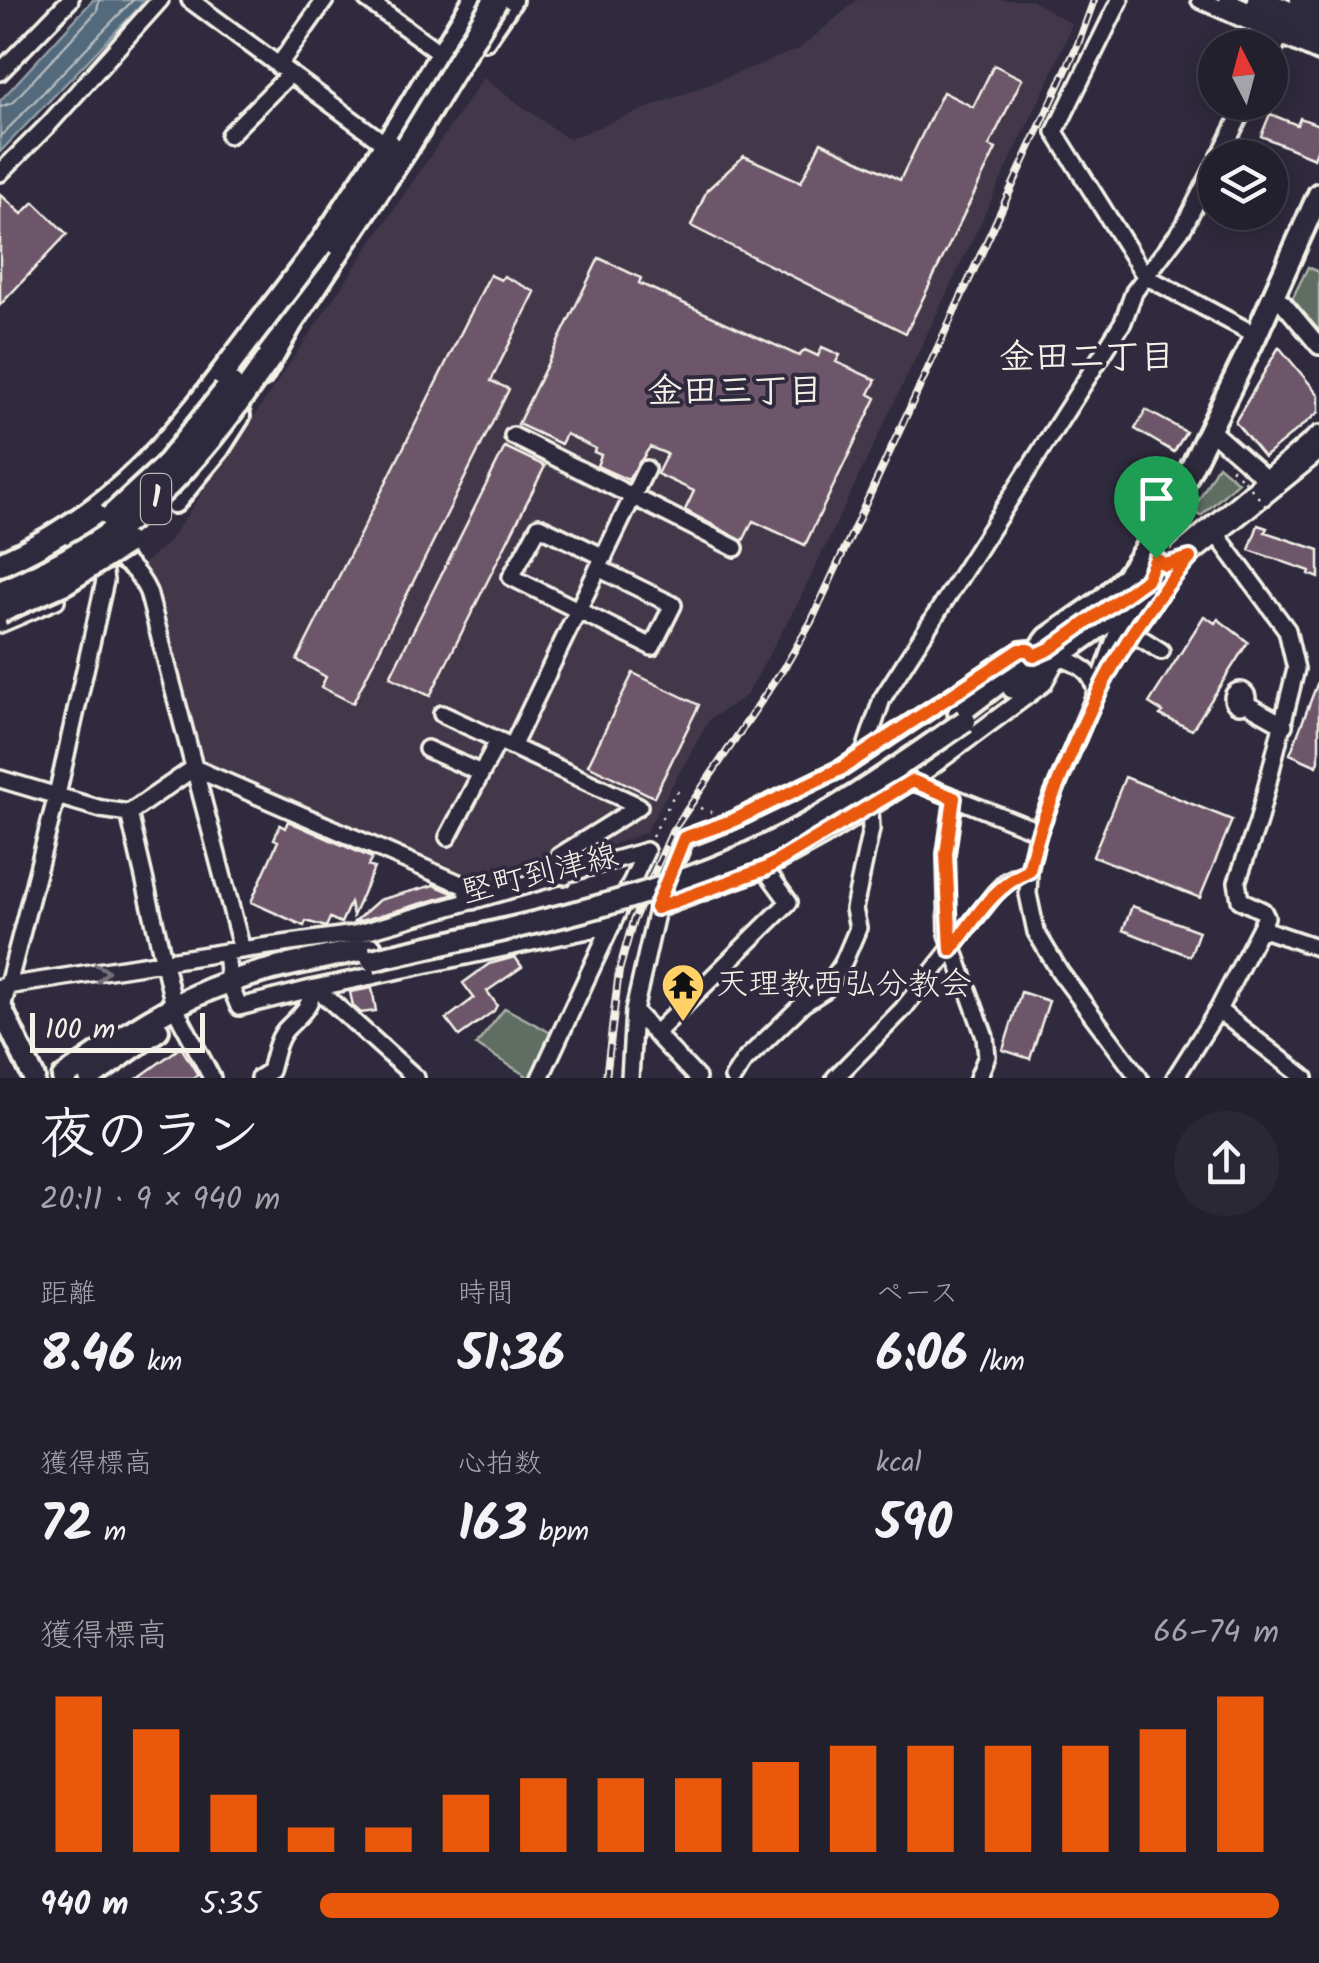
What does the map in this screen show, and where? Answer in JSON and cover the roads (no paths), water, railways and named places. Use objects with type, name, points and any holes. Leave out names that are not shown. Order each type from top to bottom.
[{"type":"highway","name":"1","points":[[404,134],[475,0]]},
{"type":"highway","name":"1","points":[[0,593],[69,560],[148,507],[215,435],[270,357],[486,0]]},
{"type":"highway","name":"1","points":[[404,134],[499,0]]},
{"type":"highway","name":"1","points":[[0,580],[64,549],[118,511],[188,442],[231,385],[321,244],[510,0]]},
{"type":"highway","points":[[1260,0],[1319,27]]},
{"type":"highway","points":[[1305,0],[1319,6]]},
{"type":"highway","points":[[0,564],[87,517],[144,468],[194,411],[321,244]]},
{"type":"highway","points":[[0,612],[92,566],[174,501],[218,449],[270,357]]},
{"type":"main road","name":"堅町到津線","points":[[962,717],[1058,657],[1131,604],[1209,429],[1314,218],[1319,194]]},
{"type":"main road","name":"堅町到津線","points":[[63,1078],[176,1012],[230,988],[628,899],[766,846],[872,784],[962,717],[1034,656],[1048,638],[1115,588],[1158,548]]},
{"type":"main road","points":[[1034,656],[1131,604]]},
{"type":"main road","points":[[2,1001],[34,1078]]},
{"type":"main road","name":"堅町到津線","points":[[90,1078],[176,1012]]},
{"type":"street","points":[[0,72],[70,0]]},
{"type":"street","points":[[0,173],[160,0]]},
{"type":"street","points":[[190,0],[380,140]]},
{"type":"street","points":[[230,136],[284,70],[325,0]]},
{"type":"street","points":[[367,0],[436,50]]},
{"type":"street","points":[[0,572],[93,524],[162,462],[216,394],[466,0]]},
{"type":"street","points":[[0,602],[101,552],[178,472],[245,384],[499,0]]},
{"type":"street","points":[[1120,0],[1054,132],[1144,276],[1256,335]]},
{"type":"street","points":[[1200,0],[1265,30]]},
{"type":"street","points":[[1227,0],[1319,42]]},
{"type":"street","points":[[1288,40],[1319,53]]},
{"type":"street","points":[[864,754],[882,698],[1123,322],[1144,276],[1184,226],[1198,198]]},
{"type":"street","points":[[1273,298],[1284,303],[1319,346]]},
{"type":"street","points":[[1209,429],[1266,479]]},
{"type":"street","points":[[1158,548],[1266,479],[1319,434]]},
{"type":"street","points":[[513,436],[735,548]]},
{"type":"street","points":[[1139,1078],[1041,943],[1031,913],[1029,871],[1038,831],[1131,604],[1319,452]]},
{"type":"street","points":[[448,837],[481,773],[505,744],[578,610],[646,469]]},
{"type":"street","points":[[93,524],[105,581],[57,795],[2,1001],[164,962],[354,934],[646,850],[540,1078]]},
{"type":"street","points":[[539,526],[673,605],[652,647],[578,610],[511,576],[539,526]]},
{"type":"street","points":[[1175,1078],[1218,1010],[1266,917],[1263,911],[1240,900],[1238,882],[1258,822],[1296,669],[1288,630],[1217,535]]},
{"type":"street","points":[[1158,548],[1190,558]]},
{"type":"street","points":[[101,552],[126,561],[148,592],[194,768],[234,951],[230,988],[238,1007],[612,925]]},
{"type":"street","points":[[1131,604],[1157,595],[1190,558]]},
{"type":"street","points":[[0,624],[56,600],[54,578]]},
{"type":"street","points":[[1131,604],[1161,651]]},
{"type":"street","points":[[1096,693],[1117,655],[1131,604]]},
{"type":"street","points":[[630,1078],[634,1011],[656,908],[684,838],[732,821],[842,768],[1020,650],[1029,650],[1034,656]]},
{"type":"street","points":[[656,908],[765,869],[870,809],[1043,684],[1058,657],[1085,668],[1096,693]]},
{"type":"street","points":[[1245,702],[1284,725]]},
{"type":"street","points":[[442,714],[639,806],[559,856],[565,876]]},
{"type":"street","points":[[427,749],[481,773]]},
{"type":"street","points":[[0,779],[101,809],[128,813],[194,768]]},
{"type":"street","points":[[194,768],[463,886],[472,901]]},
{"type":"street","points":[[912,781],[1038,831]]},
{"type":"street","points":[[954,798],[946,854],[951,950],[985,1037],[986,1056],[978,1078]]},
{"type":"street","points":[[734,1078],[744,1061],[803,1004],[826,989],[843,963],[858,928],[854,910],[870,829],[870,809]]},
{"type":"street","points":[[128,813],[176,1012],[212,1078]]},
{"type":"street","points":[[655,1034],[789,902],[765,869]]},
{"type":"street","points":[[835,1078],[902,1009],[994,893],[1007,881],[1029,871]]},
{"type":"street","points":[[1262,929],[1319,948]]},
{"type":"street","points":[[269,1076],[279,1042],[288,1027],[300,1020],[318,987]]},
{"type":"street","points":[[318,987],[416,1078]]},
{"type":"street","points":[[1218,1010],[1305,1078]]},
{"type":"street","points":[[634,1011],[698,1078]]},
{"type":"water","points":[[93,0],[146,0],[0,152],[0,101]]},
{"type":"railway","points":[[606,1078],[619,971],[633,921],[672,832],[811,622],[1078,44],[1094,0]]},
{"type":"place","name":"天理教西弘分教会","points":[[683,1023]]},
{"type":"district","name":"金田二丁目","points":[[1087,359]]},
{"type":"district","name":"金田三丁目","points":[[735,393]]}]
